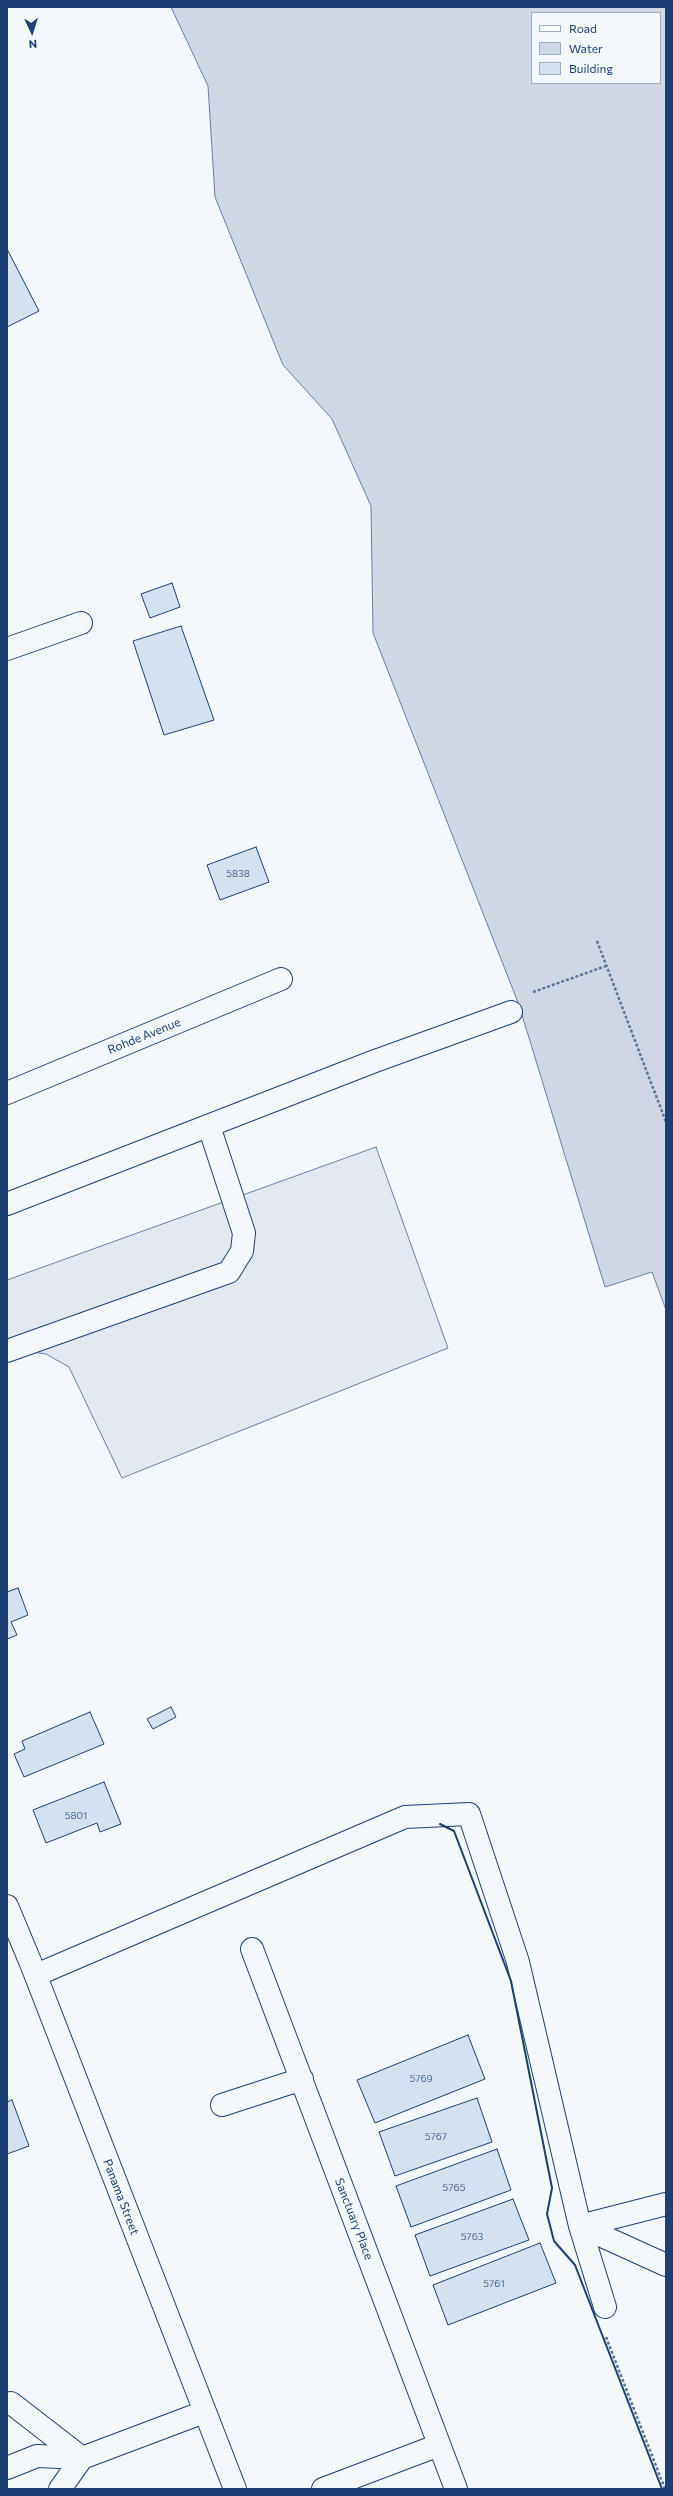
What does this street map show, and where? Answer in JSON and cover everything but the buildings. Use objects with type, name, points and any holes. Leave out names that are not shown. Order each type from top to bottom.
[{"type":"street","points":[[7,648],[80,623]]},
{"type":"street","name":"Rohde Avenue","points":[[7,1093],[282,979]]},
{"type":"street","points":[[7,1204],[375,1061],[511,1012]]},
{"type":"street","points":[[7,1351],[229,1272],[242,1252],[244,1233],[209,1126]]},
{"type":"street","points":[[36,1975],[405,1817],[469,1814],[518,1962],[580,2226],[605,2308]]},
{"type":"street","name":"Panama Street","points":[[7,1906],[36,1975],[235,2489]]},
{"type":"street","name":"Sanctuary Place","points":[[252,1949],[456,2489]]},
{"type":"street","points":[[222,2105],[302,2079]]},
{"type":"street","points":[[580,2226],[666,2204]]},
{"type":"street","points":[[580,2226],[666,2265]]},
{"type":"street","points":[[7,2404],[11,2403],[82,2458]]},
{"type":"street","points":[[7,2468],[37,2456],[82,2458],[204,2412]]},
{"type":"street","points":[[323,2489],[440,2446]]},
{"type":"street","points":[[60,2489],[82,2458]]},
{"type":"path","points":[[596,942],[666,1122]]},
{"type":"path","points":[[604,2333],[665,2489]]},
{"type":"shaded area","points":[[376,1147],[448,1348],[122,1478],[69,1367],[46,1354],[17,1350],[7,1354],[7,1280]]},
{"type":"water","points":[[171,7],[666,7],[666,1310],[652,1272],[605,1287],[519,1005],[373,633],[371,506],[332,419],[283,365],[215,197],[208,86]]},
{"type":"wall","points":[[440,1824],[454,1831],[511,1981],[552,2188],[547,2214],[554,2241],[575,2265],[662,2489]]}]
